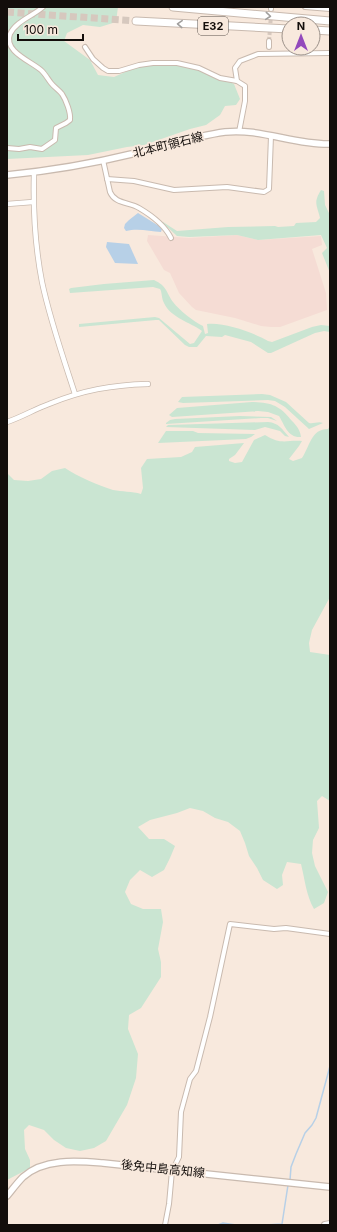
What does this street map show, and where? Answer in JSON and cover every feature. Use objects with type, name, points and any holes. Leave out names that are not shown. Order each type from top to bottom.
[{"type":"highway","name":"E32","points":[[173,7],[330,20]]},
{"type":"highway","name":"E32","points":[[136,21],[281,29]]},
{"type":"highway","points":[[325,1225],[330,1224]]},
{"type":"main road","name":"北本町領石線","points":[[7,175],[34,173],[134,154],[226,132],[239,132],[313,143],[330,144]]},
{"type":"main road","name":"後免中島高知線","points":[[7,1196],[24,1177],[41,1166],[72,1161],[330,1187]]},
{"type":"street","points":[[7,148],[19,150],[30,146],[40,150],[44,149],[55,140],[56,128],[66,124],[70,120],[70,114],[62,94],[42,71],[25,60],[9,43],[11,33],[18,24],[43,7]]},
{"type":"street","points":[[305,7],[329,9]]},
{"type":"street","points":[[269,41],[269,50]]},
{"type":"street","points":[[84,47],[93,59],[108,71],[119,71],[152,63],[177,63],[199,68],[220,78],[237,81],[245,86],[245,101],[239,132]]},
{"type":"street","points":[[237,81],[235,68],[240,62],[269,50],[330,53]]},
{"type":"street","points":[[107,179],[134,181],[174,190],[227,187],[264,192],[269,189],[271,136]]},
{"type":"street","points":[[103,160],[110,192],[114,199],[141,209],[161,224],[171,238]]},
{"type":"street","points":[[34,173],[33,202],[36,241],[42,281],[75,394]]},
{"type":"street","points":[[7,204],[33,202]]},
{"type":"street","points":[[7,422],[75,394],[100,388],[148,384]]},
{"type":"street","points":[[165,1225],[169,1204],[172,1171],[179,1157],[181,1112],[190,1079],[196,1071],[230,924],[274,929],[286,928],[330,934]]},
{"type":"shaded area","points":[[148,235],[189,238],[237,235],[258,240],[321,236],[322,245],[312,249],[326,293],[327,310],[280,327],[271,327],[261,326],[235,318],[196,310],[179,293],[170,273],[164,270],[147,241]]},
{"type":"green space","points":[[7,7],[118,7],[116,22],[100,27],[83,25],[67,33],[64,41],[90,60],[98,75],[114,77],[143,64],[174,64],[205,71],[234,84],[240,99],[236,105],[225,106],[220,115],[206,125],[144,145],[88,155],[7,159]]},
{"type":"green space","points":[[321,190],[324,191],[325,205],[330,215],[330,273],[322,253],[327,248],[321,235],[258,240],[237,235],[189,237],[177,236],[163,223],[177,231],[228,227],[294,226],[296,223],[316,222],[320,218],[316,201]]},
{"type":"green space","points":[[154,280],[164,287],[179,309],[191,319],[203,326],[205,334],[208,333],[207,324],[238,328],[272,342],[321,325],[330,326],[330,332],[324,331],[315,333],[268,353],[251,342],[225,335],[222,337],[206,336],[197,347],[189,347],[159,320],[79,327],[79,324],[155,317],[159,318],[190,344],[194,343],[202,331],[176,316],[167,308],[163,302],[160,289],[153,287],[70,293],[69,289],[104,284]]},
{"type":"green space","points":[[270,395],[286,402],[309,423],[323,423],[309,429],[285,407],[275,401],[178,402],[182,397]]},
{"type":"green space","points":[[252,402],[270,404],[279,408],[297,426],[301,437],[293,436],[285,427],[279,416],[268,412],[258,411],[172,417],[169,415],[177,408]]},
{"type":"green space","points":[[240,416],[271,417],[277,421],[268,418],[261,418],[166,424],[170,420],[175,419]]},
{"type":"green space","points":[[268,422],[278,425],[289,437],[285,436],[280,431],[265,427],[255,430],[166,427],[168,425]]},
{"type":"green space","points":[[330,426],[330,597],[312,630],[309,643],[310,652],[330,655],[330,801],[322,796],[317,801],[319,828],[313,840],[312,853],[315,866],[328,892],[324,903],[314,909],[311,904],[307,893],[301,864],[287,862],[282,875],[283,885],[277,889],[263,880],[249,856],[240,831],[228,822],[215,818],[203,811],[190,808],[150,820],[138,827],[149,839],[164,839],[175,846],[164,870],[152,877],[140,870],[130,880],[125,892],[131,904],[143,909],[161,909],[163,922],[158,949],[161,962],[161,977],[141,1008],[129,1015],[128,1029],[138,1054],[136,1078],[127,1105],[106,1141],[94,1148],[80,1151],[66,1148],[54,1140],[44,1130],[29,1125],[24,1130],[25,1149],[30,1160],[30,1168],[7,1180],[7,473],[14,480],[28,481],[41,479],[52,471],[65,468],[76,475],[101,486],[113,490],[141,494],[143,488],[141,468],[147,459],[181,457],[192,452],[195,447],[244,443],[235,455],[229,459],[229,461],[235,463],[242,462],[254,440],[265,435],[279,441],[302,441],[289,459],[293,461],[302,458],[314,435],[322,430],[328,429]]},
{"type":"green space","points":[[166,431],[255,434],[246,439],[158,443]]},
{"type":"water","points":[[138,213],[159,226],[162,229],[161,232],[139,230],[126,231],[124,228],[125,224]]},
{"type":"water","points":[[107,242],[129,244],[138,264],[115,263],[106,247]]},
{"type":"waterway","points":[[290,1180],[291,1167],[296,1154],[305,1133],[316,1118],[330,1066]]},
{"type":"waterway","points":[[265,1225],[282,1224],[288,1185]]},
{"type":"waterway","points":[[218,1225],[223,1223],[236,1225]]},
{"type":"tunnel","points":[[7,12],[136,21]]},
{"type":"tunnel","points":[[269,41],[271,15]]}]
